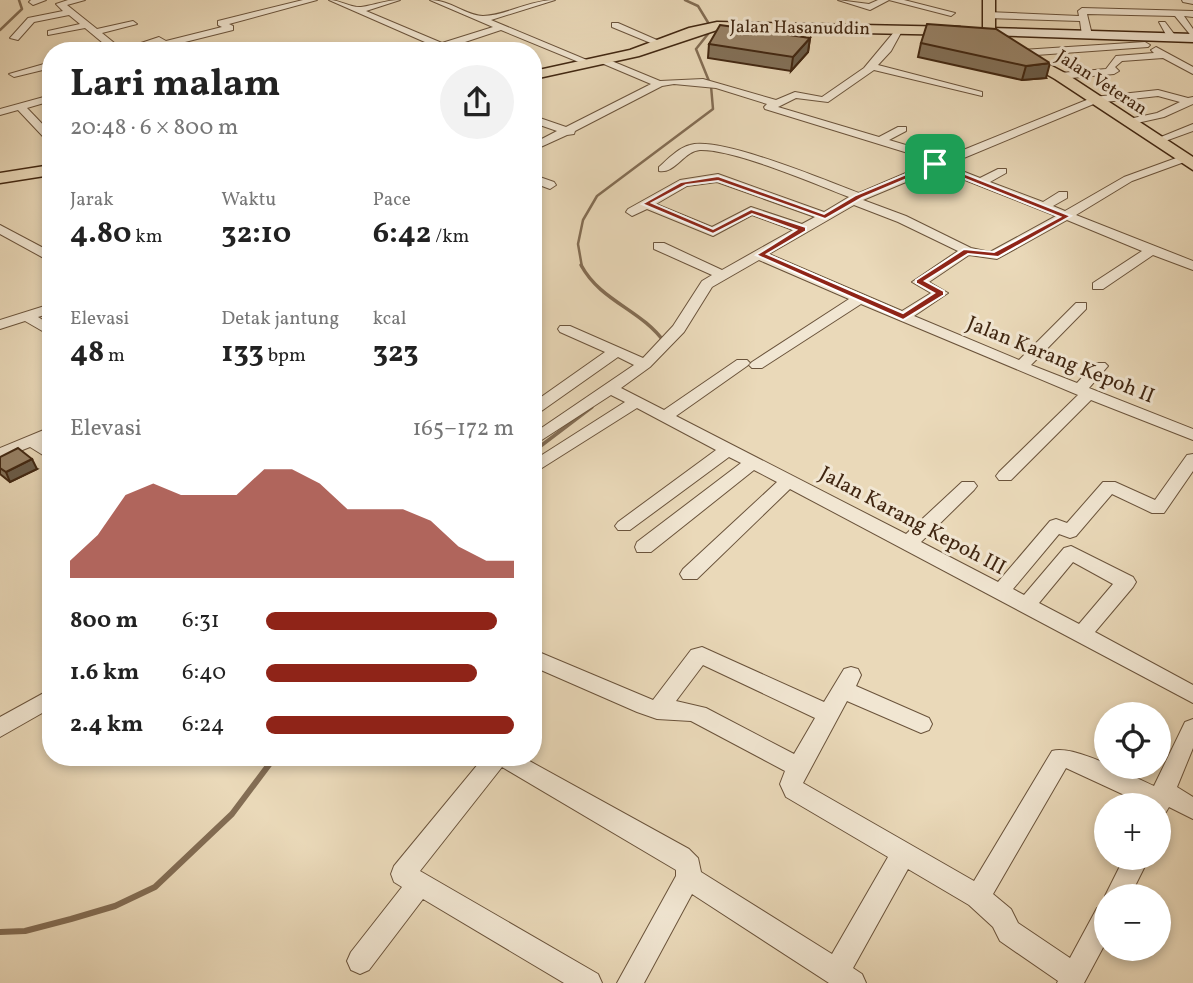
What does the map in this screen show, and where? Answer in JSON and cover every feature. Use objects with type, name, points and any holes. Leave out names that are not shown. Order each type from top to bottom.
[{"type":"main road","points":[[987,3],[990,32],[1141,41],[1193,37]]},
{"type":"main road","name":"Jalan Hasanuddin","points":[[542,73],[661,44],[710,27],[990,32]]},
{"type":"main road","name":"Jalan Veteran","points":[[990,32],[1188,162]]},
{"type":"main road","points":[[0,178],[42,171]]},
{"type":"street","points":[[15,38],[31,20],[81,0]]},
{"type":"street","points":[[173,42],[230,27],[221,23],[313,0]]},
{"type":"street","points":[[333,0],[431,42]]},
{"type":"street","points":[[356,11],[396,0]]},
{"type":"street","points":[[438,0],[519,35],[542,36]]},
{"type":"street","points":[[484,19],[551,0]]},
{"type":"street","points":[[842,0],[870,7],[885,0]]},
{"type":"street","points":[[893,0],[951,13]]},
{"type":"street","points":[[1186,0],[1193,1]]},
{"type":"street","points":[[987,3],[1084,19]]},
{"type":"street","points":[[1128,12],[1147,4]]},
{"type":"street","points":[[69,5],[108,42]]},
{"type":"street","points":[[1087,36],[1082,11],[1193,14]]},
{"type":"street","points":[[1178,14],[1193,37]]},
{"type":"street","points":[[96,32],[133,24]]},
{"type":"street","points":[[1162,24],[1172,38]]},
{"type":"street","points":[[51,33],[88,25]]},
{"type":"street","points":[[615,26],[661,44]]},
{"type":"street","points":[[454,42],[502,27]]},
{"type":"street","points":[[822,102],[843,90],[869,66],[894,40],[899,29]]},
{"type":"street","points":[[530,35],[595,62],[659,84]]},
{"type":"street","points":[[117,40],[121,42]]},
{"type":"street","points":[[1021,54],[1141,41],[1193,71]]},
{"type":"street","points":[[1060,76],[1114,71],[1111,67],[1119,58],[1165,55]]},
{"type":"street","points":[[869,66],[978,94]]},
{"type":"street","points":[[14,74],[42,67]]},
{"type":"street","points":[[542,144],[570,132],[659,84],[680,79],[719,84],[775,103]]},
{"type":"street","points":[[542,461],[621,393],[645,363],[679,329],[707,284],[856,198],[1094,100],[1158,93],[1191,101]]},
{"type":"street","points":[[836,103],[796,94],[769,108],[939,162],[981,182],[1193,266]]},
{"type":"street","points":[[0,113],[42,101]]},
{"type":"street","points":[[1128,121],[1160,115],[1191,101]]},
{"type":"street","points":[[21,107],[42,129]]},
{"type":"street","points":[[542,122],[570,132]]},
{"type":"street","points":[[1157,141],[1193,127]]},
{"type":"street","points":[[879,141],[902,129]]},
{"type":"street","points":[[663,169],[691,148],[704,147],[774,167],[856,198],[967,251],[995,255],[1128,179],[1188,162]]},
{"type":"street","points":[[981,182],[1002,171]]},
{"type":"street","points":[[632,212],[684,183],[718,178],[825,216]]},
{"type":"street","points":[[542,183],[550,186]]},
{"type":"street","points":[[1044,207],[1063,195]]},
{"type":"street","points":[[646,204],[713,232],[751,211],[803,229]]},
{"type":"street","points":[[3,234],[42,254]]},
{"type":"street","points":[[659,246],[723,275]]},
{"type":"street","points":[[1098,286],[1152,250]]},
{"type":"street","points":[[903,317],[941,293],[919,282],[967,251]]},
{"type":"street","name":"Jalan Karang Kepoh II","points":[[760,255],[903,317],[1193,435]]},
{"type":"street","points":[[665,416],[860,298]]},
{"type":"street","points":[[1022,366],[1081,306]]},
{"type":"street","points":[[0,325],[42,311]]},
{"type":"street","points":[[27,316],[42,326]]},
{"type":"street","points":[[565,329],[645,363]]},
{"type":"street","points":[[542,403],[617,351]]},
{"type":"street","points":[[1005,476],[1084,391],[1100,366]]},
{"type":"street","points":[[542,436],[621,393]]},
{"type":"street","name":"Jalan Karang Kepoh III","points":[[621,393],[1082,634],[1193,695]]},
{"type":"street","points":[[0,454],[42,436]]},
{"type":"street","points":[[32,440],[42,448]]},
{"type":"street","points":[[624,526],[729,449]]},
{"type":"street","points":[[1000,592],[1056,525],[1070,532],[1109,486],[1158,509],[1193,459]]},
{"type":"street","points":[[644,547],[753,462]]},
{"type":"street","points":[[690,574],[788,481]]},
{"type":"street","points":[[907,544],[968,486]]},
{"type":"street","points":[[1026,605],[1071,553],[1126,582],[1082,634]]},
{"type":"street","points":[[657,710],[702,654],[830,715]]},
{"type":"street","points":[[542,661],[657,710],[668,712],[681,709],[698,714],[798,766]]},
{"type":"street","points":[[921,724],[848,682],[798,766],[792,784],[794,790],[978,897],[1002,918],[1009,932],[1072,980],[1094,940]]},
{"type":"street","points":[[0,728],[42,702]]},
{"type":"street","points":[[1162,793],[1179,753],[1193,729]]},
{"type":"street","points":[[978,897],[1060,758],[1071,759],[1147,793]]},
{"type":"street","points":[[490,766],[403,874],[589,983]]},
{"type":"street","points":[[519,766],[680,858],[688,866],[688,878],[630,983]]},
{"type":"street","points":[[1171,803],[1193,810]]},
{"type":"street","points":[[688,878],[844,977],[903,854]]},
{"type":"street","points":[[360,961],[420,884]]},
{"type":"building","points":[[927,24],[996,29],[1050,63],[1026,66],[921,43]]},
{"type":"building","points":[[720,25],[810,38],[793,57],[709,44]]},
{"type":"building","points":[[18,448],[32,459],[6,472],[0,468],[0,457]]},
{"type":"waterway","points":[[0,30],[22,9],[19,0]]},
{"type":"waterway","points":[[582,266],[578,244],[583,220],[597,196],[713,109],[711,86],[696,49],[712,29],[698,6],[685,0]]},
{"type":"waterway","points":[[582,266],[599,288],[645,322],[665,343]]},
{"type":"waterway","points":[[542,445],[592,407]]},
{"type":"waterway","points":[[0,932],[25,931],[71,919],[115,906],[155,887],[232,814],[268,766]]},
{"type":"route","points":[[935,164],[1067,216],[995,255],[967,251],[919,282],[941,293],[903,317],[760,255],[803,229],[751,211],[713,232],[646,204],[684,183],[718,178],[825,216],[859,197],[935,164]]}]
